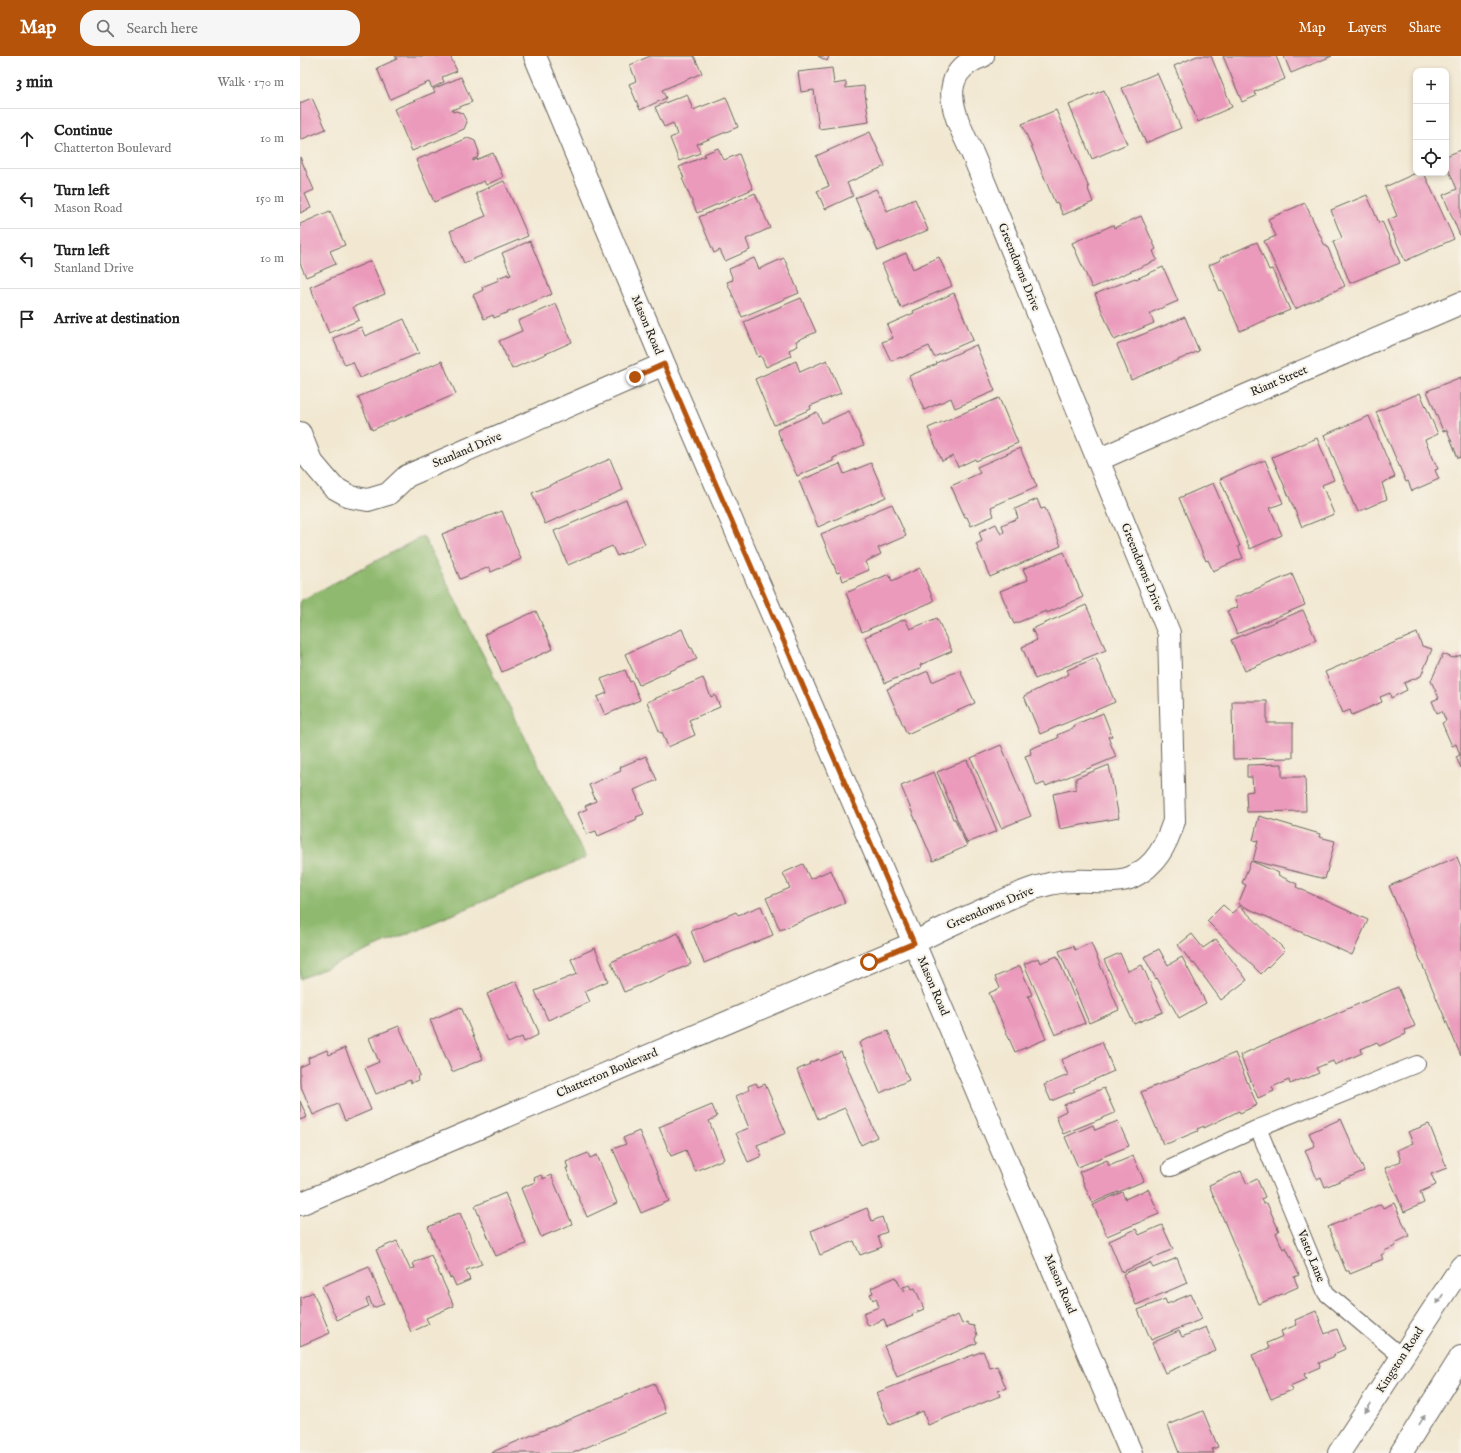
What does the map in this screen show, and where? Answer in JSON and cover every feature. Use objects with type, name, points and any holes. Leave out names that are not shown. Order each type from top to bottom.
[{"type":"street","name":"Mason Road","points":[[535,56],[664,364],[914,943],[1131,1453]]},
{"type":"street","name":"Greendowns Drive","points":[[914,943],[1017,894],[1042,886],[1074,881],[1107,881],[1130,878],[1145,870],[1154,861],[1164,847],[1174,821],[1169,632],[973,155],[957,120],[951,87],[958,74],[969,61],[982,56]]},
{"type":"street","name":"Riant Street","points":[[1098,460],[1461,303]]},
{"type":"street","name":"Stanland Drive","points":[[300,433],[311,461],[333,487],[351,497],[368,500],[388,494],[407,476],[664,364]]},
{"type":"street","name":"Chatterton Boulevard","points":[[300,1204],[914,943]]},
{"type":"street","name":"Kingston Road","points":[[1339,1453],[1461,1267]]},
{"type":"street","points":[[1401,1453],[1461,1357]]},
{"type":"lane","points":[[1171,1168],[1258,1128],[1417,1064]]},
{"type":"lane","name":"Vasto Lane","points":[[1258,1128],[1326,1293],[1402,1357]]},
{"type":"green space","points":[[423,536],[586,858],[300,979],[300,601]]},
{"type":"building","points":[[395,56],[450,56],[457,71],[442,77],[444,82],[432,88],[429,82],[390,99],[377,68],[397,59]]},
{"type":"building","points":[[650,56],[694,56],[702,73],[662,90],[666,98],[640,110],[629,84],[636,81],[630,65]]},
{"type":"building","points":[[818,56],[829,56],[827,61]]},
{"type":"building","points":[[1197,56],[1211,56],[1232,107],[1198,122],[1174,66]]},
{"type":"building","points":[[1223,56],[1276,56],[1285,79],[1254,92],[1256,96],[1242,102]]},
{"type":"building","points":[[1284,56],[1332,56],[1291,73]]},
{"type":"building","points":[[832,68],[834,84],[846,82],[846,88],[864,86],[869,122],[819,129],[814,90],[801,92],[798,72]]},
{"type":"building","points":[[1157,73],[1181,128],[1146,143],[1122,88]]},
{"type":"building","points":[[461,77],[472,102],[452,110],[453,112],[456,111],[462,113],[467,122],[464,129],[412,151],[394,109],[435,92],[433,89]]},
{"type":"building","points":[[1104,90],[1127,144],[1092,159],[1069,105]]},
{"type":"building","points":[[687,94],[693,110],[726,97],[738,127],[697,144],[700,153],[679,161],[670,138],[677,135],[673,123],[664,127],[655,107]]},
{"type":"building","points":[[312,98],[326,129],[300,140],[300,103]]},
{"type":"building","points":[[1056,110],[1089,188],[1088,189],[1093,202],[1063,215],[1057,202],[1055,203],[1022,124]]},
{"type":"building","points":[[870,132],[885,166],[847,183],[853,196],[825,209],[817,191],[829,186],[816,156]]},
{"type":"building","points":[[468,138],[475,141],[479,152],[477,158],[473,159],[473,161],[493,153],[503,177],[486,185],[484,181],[434,202],[416,160]]},
{"type":"building","points":[[718,148],[724,160],[739,154],[753,189],[697,213],[682,178],[684,178],[679,167],[705,156],[704,154]]},
{"type":"building","points":[[1461,150],[1461,238],[1443,195],[1457,189],[1449,171],[1449,155]]},
{"type":"building","points":[[300,157],[314,190],[305,194],[311,208],[300,213]]},
{"type":"building","points":[[1413,174],[1413,176],[1425,176],[1454,239],[1405,261],[1387,220],[1397,216],[1385,187]]},
{"type":"building","points":[[504,181],[528,236],[464,263],[450,231],[486,216],[476,193]]},
{"type":"building","points":[[876,189],[880,197],[881,196],[887,211],[915,199],[928,230],[878,251],[855,198]]},
{"type":"building","points":[[755,193],[770,228],[746,239],[750,250],[725,261],[720,250],[714,253],[699,217]]},
{"type":"building","points":[[1367,195],[1379,223],[1382,221],[1400,263],[1350,283],[1333,242],[1342,238],[1331,210]]},
{"type":"building","points":[[1305,203],[1345,286],[1295,309],[1264,241],[1276,236],[1268,219]]},
{"type":"building","points":[[330,211],[345,245],[330,251],[336,264],[306,277],[300,263],[300,224]]},
{"type":"building","points":[[1141,216],[1156,249],[1153,251],[1157,260],[1092,288],[1072,243],[1113,225],[1114,228]]},
{"type":"building","points":[[530,241],[552,294],[494,318],[493,315],[484,319],[473,295],[483,290],[482,287],[499,280],[498,278],[508,274],[508,276],[511,275],[502,253]]},
{"type":"building","points":[[1257,242],[1269,270],[1272,269],[1290,310],[1240,331],[1209,265],[1221,260],[1220,258]]},
{"type":"building","points":[[906,253],[913,269],[939,257],[952,286],[901,308],[882,264]]},
{"type":"building","points":[[754,258],[759,269],[784,258],[799,293],[742,317],[727,282],[733,280],[729,269]]},
{"type":"building","points":[[371,261],[385,294],[353,307],[359,320],[329,333],[310,287]]},
{"type":"building","points":[[1163,267],[1178,301],[1150,313],[1154,323],[1114,340],[1095,294]]},
{"type":"building","points":[[954,293],[973,340],[934,357],[929,346],[891,361],[882,342],[893,338],[887,325],[914,313],[913,311]]},
{"type":"building","points":[[801,298],[816,332],[796,341],[798,346],[789,350],[791,356],[766,367],[761,356],[758,357],[744,322]]},
{"type":"building","points":[[556,304],[572,342],[512,369],[499,341],[522,331],[518,321]]},
{"type":"building","points":[[1185,317],[1199,351],[1131,380],[1117,345]]},
{"type":"building","points":[[404,319],[419,353],[360,378],[353,362],[345,365],[333,338],[361,327],[365,336]]},
{"type":"building","points":[[976,345],[995,391],[955,408],[951,398],[924,410],[909,376]]},
{"type":"building","points":[[827,360],[841,393],[810,406],[811,409],[774,425],[755,379],[796,361],[800,372]]},
{"type":"building","points":[[442,361],[456,394],[372,430],[358,397]]},
{"type":"building","points":[[1461,377],[1461,457],[1458,458],[1447,430],[1443,431],[1427,391]]},
{"type":"building","points":[[1420,393],[1438,434],[1425,440],[1438,469],[1435,470],[1439,479],[1412,491],[1408,481],[1406,482],[1376,412]]},
{"type":"building","points":[[999,398],[1018,443],[958,467],[953,456],[942,461],[928,428]]},
{"type":"building","points":[[849,411],[864,445],[833,458],[833,461],[797,476],[777,430],[817,412],[822,423]]},
{"type":"building","points":[[1369,416],[1395,477],[1382,483],[1387,499],[1358,512],[1324,435]]},
{"type":"building","points":[[1317,438],[1334,480],[1322,485],[1334,514],[1302,527],[1272,457]]},
{"type":"building","points":[[1020,448],[1037,487],[991,507],[994,516],[971,526],[967,517],[965,517],[951,486],[980,473],[977,467]]},
{"type":"building","points":[[610,459],[623,490],[545,524],[532,493]]},
{"type":"building","points":[[1265,460],[1283,503],[1270,508],[1282,535],[1250,549],[1220,479]]},
{"type":"building","points":[[871,463],[886,497],[818,527],[799,481],[840,464],[844,474]]},
{"type":"building","points":[[1213,483],[1240,546],[1238,546],[1243,558],[1213,571],[1208,560],[1206,561],[1179,498]]},
{"type":"building","points":[[1037,499],[1041,509],[1045,508],[1061,546],[990,577],[976,544],[982,541],[979,532],[996,524],[1001,534],[1004,532],[1002,525],[1018,518],[1015,509]]},
{"type":"building","points":[[626,500],[645,544],[617,556],[612,546],[568,565],[554,531]]},
{"type":"building","points":[[892,504],[906,536],[878,548],[881,554],[865,562],[869,570],[843,581],[840,572],[837,573],[821,534]]},
{"type":"building","points":[[502,511],[521,559],[491,572],[489,567],[460,579],[442,534]]},
{"type":"building","points":[[1064,552],[1083,597],[1047,613],[1046,611],[1014,624],[1000,591],[1028,580],[1023,569]]},
{"type":"building","points":[[920,568],[934,601],[862,632],[846,593],[889,574],[892,581]]},
{"type":"building","points":[[1292,574],[1305,605],[1237,634],[1227,611],[1238,607],[1234,598]]},
{"type":"building","points":[[1086,605],[1106,650],[1035,679],[1022,647],[1037,640],[1032,629]]},
{"type":"building","points":[[1303,610],[1316,640],[1245,671],[1231,640]]},
{"type":"building","points":[[536,611],[553,649],[502,672],[485,634]]},
{"type":"building","points":[[937,618],[952,651],[920,665],[921,668],[885,683],[865,637],[905,619],[910,629]]},
{"type":"building","points":[[682,629],[690,648],[692,648],[697,659],[639,685],[625,654]]},
{"type":"building","points":[[1417,633],[1422,646],[1432,649],[1421,676],[1404,683],[1407,690],[1391,698],[1390,693],[1380,697],[1382,702],[1352,715],[1350,710],[1343,713],[1325,672]]},
{"type":"building","points":[[1443,654],[1453,658],[1461,655],[1461,768],[1456,757],[1460,755],[1456,744],[1452,746],[1442,723],[1446,721],[1442,711],[1437,713],[1432,701],[1439,698],[1431,681]]},
{"type":"building","points":[[1096,658],[1115,702],[1040,734],[1024,696],[1069,674],[1067,670]]},
{"type":"building","points":[[625,670],[630,682],[632,681],[640,700],[605,715],[597,697],[607,693],[601,679]]},
{"type":"building","points":[[960,670],[975,703],[907,734],[887,689],[928,671],[932,682]]},
{"type":"building","points":[[703,678],[711,697],[715,695],[720,707],[689,720],[695,735],[668,747],[662,732],[660,733],[647,702]]},
{"type":"building","points":[[1232,701],[1267,701],[1267,723],[1293,723],[1293,758],[1233,759]]},
{"type":"building","points":[[1103,713],[1112,736],[1108,737],[1116,757],[1046,786],[1044,783],[1037,786],[1025,756],[1031,754],[1030,749],[1058,738],[1057,735],[1075,727],[1074,725]]},
{"type":"building","points":[[1001,745],[1031,816],[1001,828],[971,758]]},
{"type":"building","points":[[646,756],[657,780],[634,790],[644,814],[636,817],[637,819],[598,836],[596,831],[587,834],[578,813],[587,809],[585,806],[596,801],[589,785],[621,771],[620,767]]},
{"type":"building","points":[[967,760],[997,831],[967,843],[937,772]]},
{"type":"building","points":[[1282,764],[1282,777],[1305,777],[1306,811],[1247,812],[1246,792],[1253,791],[1252,777],[1247,777],[1247,765]]},
{"type":"building","points":[[1109,765],[1119,818],[1060,829],[1053,794],[1076,789],[1076,778]]},
{"type":"building","points":[[934,772],[953,819],[955,819],[967,846],[933,861],[901,786]]},
{"type":"building","points":[[1259,816],[1320,834],[1319,837],[1335,841],[1325,879],[1253,861],[1258,841],[1253,840]]},
{"type":"building","points":[[1457,857],[1461,867],[1461,1056],[1389,886]]},
{"type":"building","points":[[1251,861],[1279,873],[1278,875],[1297,884],[1296,887],[1368,920],[1352,955],[1238,904],[1246,885],[1242,883]]},
{"type":"building","points":[[803,864],[810,879],[831,870],[845,903],[780,930],[766,898],[790,888],[783,873]]},
{"type":"building","points":[[1223,905],[1232,913],[1240,906],[1285,950],[1261,974],[1207,921]]},
{"type":"building","points":[[761,906],[773,935],[704,963],[691,931],[736,912],[738,915]]},
{"type":"building","points":[[678,933],[691,964],[624,992],[611,962]]},
{"type":"building","points":[[1192,934],[1203,948],[1216,939],[1247,980],[1221,1000],[1194,963],[1193,964],[1178,945]]},
{"type":"building","points":[[1091,943],[1119,1010],[1089,1023],[1059,951],[1073,946],[1075,950]]},
{"type":"building","points":[[595,948],[608,981],[585,991],[590,1002],[548,1020],[535,991],[577,974],[571,959]]},
{"type":"building","points":[[1159,949],[1168,965],[1182,957],[1206,1003],[1179,1018],[1144,957]]},
{"type":"building","points":[[1120,953],[1128,971],[1142,965],[1163,1012],[1134,1024],[1104,960]]},
{"type":"building","points":[[1057,956],[1085,1023],[1055,1035],[1024,964],[1038,958],[1040,963]]},
{"type":"building","points":[[1020,966],[1032,995],[1028,996],[1046,1039],[1015,1052],[989,993],[1000,988],[995,977]]},
{"type":"building","points":[[516,981],[538,1030],[538,1035],[524,1042],[522,1037],[508,1043],[487,994]]},
{"type":"building","points":[[1398,987],[1415,1026],[1405,1030],[1406,1034],[1379,1046],[1377,1042],[1361,1049],[1362,1053],[1335,1065],[1333,1061],[1316,1068],[1319,1073],[1303,1080],[1302,1079],[1290,1084],[1289,1080],[1272,1087],[1274,1091],[1258,1098],[1240,1055]]},
{"type":"building","points":[[461,1007],[483,1059],[452,1072],[430,1020]]},
{"type":"building","points":[[399,1026],[420,1075],[417,1077],[418,1080],[411,1083],[410,1080],[376,1094],[365,1068],[379,1062],[369,1038]]},
{"type":"building","points":[[888,1031],[909,1080],[880,1093],[859,1043]]},
{"type":"building","points":[[1102,1042],[1114,1071],[1073,1089],[1075,1091],[1051,1101],[1044,1085],[1068,1075],[1061,1060]]},
{"type":"building","points":[[345,1048],[371,1110],[345,1121],[338,1104],[313,1115],[300,1084],[300,1067],[309,1063],[308,1058],[327,1050],[329,1055]]},
{"type":"building","points":[[841,1052],[877,1137],[861,1145],[845,1108],[818,1119],[797,1070],[810,1064],[809,1063],[819,1059],[820,1061]]},
{"type":"building","points":[[1235,1053],[1257,1105],[1240,1113],[1239,1111],[1204,1128],[1204,1126],[1197,1129],[1198,1131],[1163,1144],[1141,1092]]},
{"type":"building","points":[[756,1083],[758,1087],[765,1084],[786,1133],[757,1145],[762,1156],[748,1162],[736,1133],[749,1128],[736,1096],[749,1090],[748,1086]]},
{"type":"building","points":[[1104,1088],[1115,1113],[1063,1134],[1056,1116],[1066,1111],[1064,1105]]},
{"type":"building","points":[[300,1101],[307,1117],[300,1120]]},
{"type":"building","points":[[712,1105],[717,1117],[709,1121],[724,1159],[695,1171],[686,1150],[671,1156],[659,1127]]},
{"type":"building","points":[[1341,1119],[1364,1171],[1325,1187],[1321,1177],[1317,1179],[1305,1150],[1315,1146],[1309,1133]]},
{"type":"building","points":[[1118,1121],[1129,1146],[1078,1167],[1065,1137],[1093,1125],[1095,1130]]},
{"type":"building","points":[[1429,1124],[1447,1168],[1431,1174],[1436,1185],[1420,1192],[1424,1203],[1404,1212],[1385,1168],[1401,1161],[1397,1150],[1413,1143],[1408,1132]]},
{"type":"building","points":[[639,1131],[669,1201],[641,1213],[613,1149],[626,1144],[623,1138]]},
{"type":"building","points":[[588,1153],[590,1158],[597,1155],[617,1203],[587,1217],[566,1168],[568,1168],[566,1162]]},
{"type":"building","points":[[1133,1156],[1144,1181],[1092,1203],[1079,1172],[1107,1160],[1109,1166]]},
{"type":"building","points":[[1241,1171],[1247,1184],[1257,1179],[1265,1197],[1261,1199],[1263,1204],[1267,1203],[1279,1231],[1276,1233],[1283,1249],[1286,1247],[1299,1275],[1294,1277],[1298,1287],[1259,1304],[1209,1185]]},
{"type":"building","points":[[541,1175],[543,1179],[551,1175],[572,1224],[541,1237],[521,1188],[535,1182],[534,1178]]},
{"type":"building","points":[[1148,1189],[1159,1214],[1107,1236],[1093,1205],[1122,1192],[1125,1199]]},
{"type":"building","points":[[505,1193],[526,1244],[496,1256],[475,1206]]},
{"type":"building","points":[[1394,1203],[1409,1236],[1395,1243],[1396,1246],[1384,1251],[1385,1253],[1381,1255],[1383,1259],[1350,1274],[1349,1271],[1346,1271],[1328,1227],[1381,1204],[1383,1208]]},
{"type":"building","points":[[867,1208],[872,1221],[882,1217],[887,1232],[879,1235],[878,1237],[882,1247],[860,1255],[854,1241],[820,1255],[811,1231]]},
{"type":"building","points":[[460,1213],[482,1264],[466,1270],[470,1280],[456,1286],[452,1277],[450,1278],[428,1227],[447,1219],[447,1217]]},
{"type":"building","points":[[1162,1225],[1173,1249],[1122,1272],[1109,1241],[1136,1229],[1139,1235]]},
{"type":"building","points":[[397,1241],[410,1269],[415,1268],[413,1263],[431,1255],[454,1306],[426,1318],[429,1324],[411,1332],[376,1250]]},
{"type":"building","points":[[1177,1258],[1187,1283],[1136,1305],[1123,1274],[1150,1263],[1153,1268]]},
{"type":"building","points":[[369,1266],[384,1304],[373,1308],[369,1298],[366,1300],[369,1306],[337,1320],[322,1286]]},
{"type":"building","points":[[896,1277],[903,1292],[905,1291],[903,1287],[910,1285],[912,1289],[915,1288],[924,1309],[912,1314],[913,1316],[887,1327],[884,1319],[868,1326],[863,1313],[879,1307],[876,1298],[873,1300],[870,1294],[873,1293],[871,1288]]},
{"type":"building","points":[[313,1292],[330,1333],[300,1346],[300,1298]]},
{"type":"building","points":[[1191,1294],[1202,1319],[1151,1340],[1138,1310],[1165,1299],[1167,1304]]},
{"type":"building","points":[[1316,1311],[1325,1334],[1337,1329],[1345,1349],[1334,1354],[1335,1356],[1319,1363],[1320,1367],[1304,1374],[1306,1379],[1290,1386],[1292,1390],[1271,1399],[1252,1355],[1269,1348],[1267,1343],[1283,1336],[1281,1331],[1297,1325],[1295,1320]]},
{"type":"building","points":[[958,1315],[962,1324],[967,1322],[969,1325],[974,1326],[977,1335],[975,1339],[977,1343],[897,1377],[884,1346]]},
{"type":"building","points":[[1206,1327],[1216,1351],[1165,1373],[1152,1343],[1179,1331],[1182,1337]]},
{"type":"building","points":[[983,1351],[990,1368],[997,1366],[1006,1388],[998,1391],[1000,1396],[928,1425],[923,1411],[889,1425],[876,1393]]},
{"type":"building","points":[[654,1383],[666,1413],[573,1453],[490,1453]]},
{"type":"building","points":[[1203,1411],[1218,1447],[1212,1449],[1214,1453],[1179,1453],[1168,1425]]},
{"type":"route","points":[[635,377],[664,364],[914,943],[869,962]]}]
